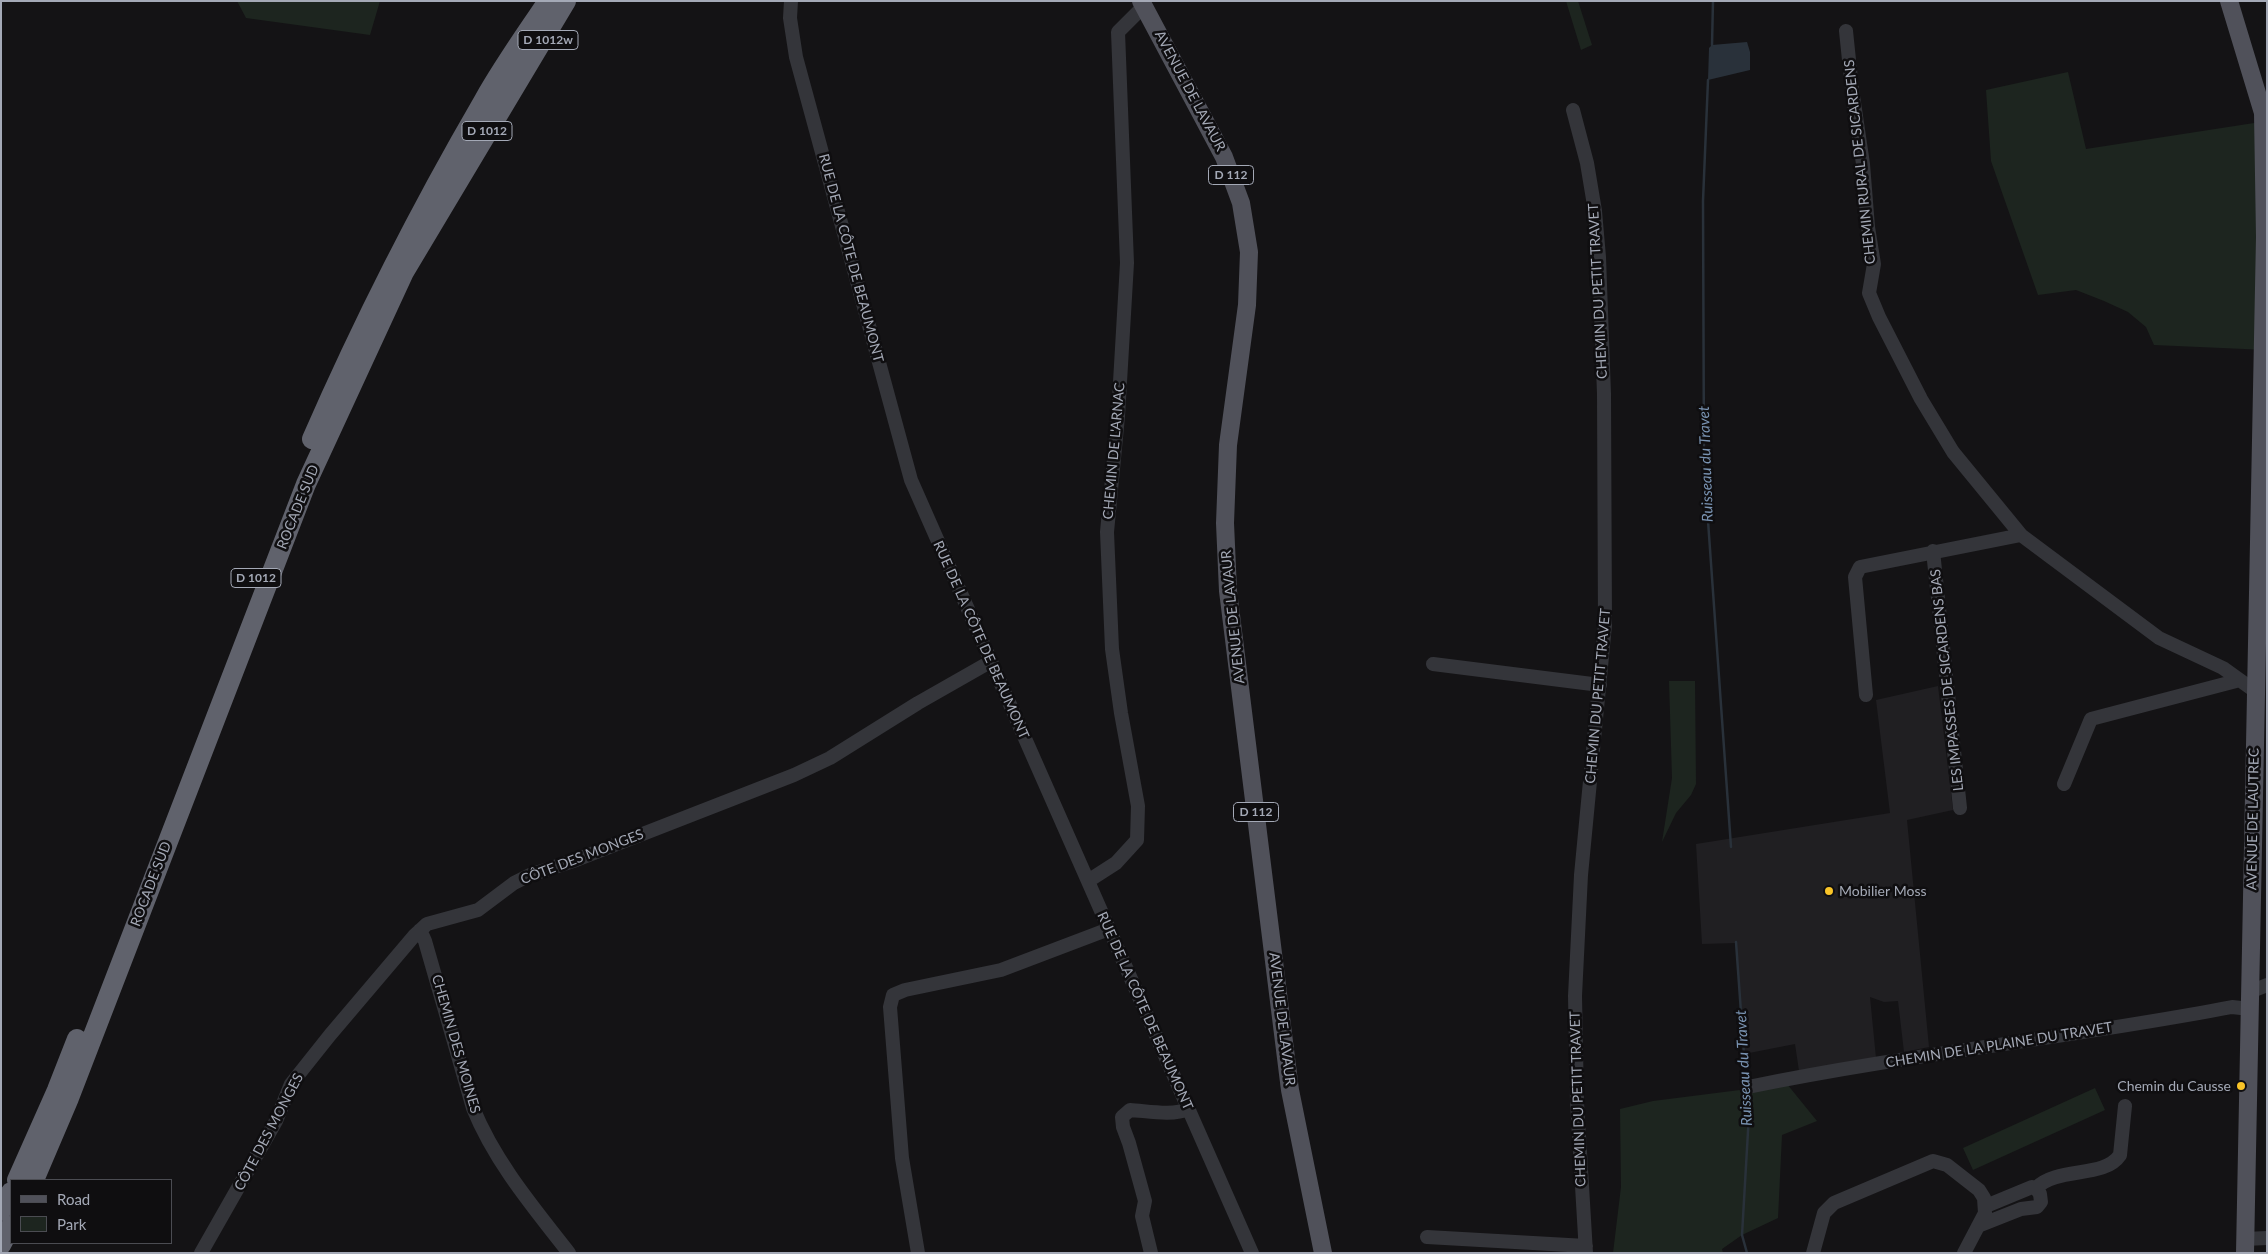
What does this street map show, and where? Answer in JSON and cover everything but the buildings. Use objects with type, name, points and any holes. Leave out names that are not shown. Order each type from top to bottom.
[{"type":"highway","name":"ROCADE SUD","points":[[17,1179],[57,1090],[296,475],[352,346],[418,217],[480,107],[548,1]]},
{"type":"highway","name":"ROCADE SUD","points":[[34,1179],[69,1098],[306,484],[404,272],[566,1]]},
{"type":"highway","name":"D 1012w","points":[[518,79],[578,1]]},
{"type":"highway","points":[[1,1211],[10,1194]]},
{"type":"highway","points":[[1,1245],[10,1228]]},
{"type":"main road","name":"AVENUE DE LAUTREC","points":[[2229,1],[2264,113],[2265,237],[2255,691],[2259,987],[2250,1009],[2245,1246]]},
{"type":"main road","name":"AVENUE DE LAVAUR","points":[[1142,3],[1224,156],[1241,203],[1249,252],[1247,305],[1228,445],[1225,523],[1228,591],[1290,1090],[1323,1253]]},
{"type":"street","name":"RUE DE LA CÔTE DE BEAUMONT","points":[[791,1],[790,18],[796,57],[912,480],[990,662],[1252,1253]]},
{"type":"street","name":"CHEMIN DE L'ARNAC","points":[[1088,881],[1116,863],[1137,840],[1138,806],[1121,713],[1112,649],[1107,532],[1118,416],[1127,263],[1118,32],[1142,3]]},
{"type":"street","name":"CHEMIN RURAL DE SICARDENS","points":[[1846,30],[1852,89],[1864,164],[1868,227],[1874,264],[1870,284],[1871,301],[1921,399],[1953,452],[2021,535],[2159,638],[2223,668],[2255,691]]},
{"type":"street","name":"CHEMIN DU PETIT TRAVET","points":[[1573,110],[1592,192],[1599,257],[1604,394],[1606,625],[1581,875],[1574,1041],[1586,1250]]},
{"type":"street","name":"LES IMPASSES DE SICARDENS BAS","points":[[1866,695],[1854,577],[1860,567],[2021,535]]},
{"type":"street","name":"LES IMPASSES DE SICARDENS BAS","points":[[1933,551],[1960,808]]},
{"type":"street","name":"CÔTE DES MONGES","points":[[201,1253],[276,1122],[292,1084],[330,1035],[420,930],[433,922],[478,910],[514,883],[530,875],[576,860],[794,775],[830,758],[918,703],[990,662]]},
{"type":"street","points":[[1433,664],[1600,685]]},
{"type":"street","points":[[2064,784],[2091,719],[2240,680]]},
{"type":"street","points":[[918,1253],[902,1158],[890,1007],[893,995],[898,991],[1001,970],[1109,929]]},
{"type":"street","name":"CHEMIN DES MOINES","points":[[420,930],[425,941],[473,1108],[481,1128],[521,1192],[569,1253]]},
{"type":"street","name":"CHEMIN DE LA PLAINE DU TRAVET","points":[[1748,1087],[1880,1063],[2059,1037],[2232,1007],[2250,1009]]},
{"type":"street","points":[[1986,1206],[2032,1187],[2036,1188],[2040,1184],[2067,1173],[2098,1168],[2118,1158],[2120,1155],[2125,1106]]},
{"type":"street","points":[[1151,1253],[1142,1216],[1145,1201],[1130,1143],[1123,1128],[1122,1117],[1130,1110],[1160,1112],[1189,1109]]},
{"type":"street","points":[[1813,1253],[1824,1213],[1834,1203],[1928,1162],[1937,1161],[1946,1165],[1979,1190],[1986,1206],[1985,1213],[1964,1253]]},
{"type":"street","points":[[1978,1226],[2021,1209],[2037,1207],[2041,1202],[2040,1194],[2036,1188]]},
{"type":"street","points":[[1427,1237],[1586,1250]]},
{"type":"street","points":[[2245,1246],[2267,1238]]},
{"type":"shaded area","points":[[1747,42],[1750,52],[1750,70],[1708,80],[1709,48],[1712,45]]},
{"type":"shaded area","points":[[1938,686],[1953,810],[1907,820],[1929,1047],[1904,1052],[1898,1001],[1884,1002],[1870,997],[1876,1058],[1799,1071],[1795,1044],[1744,1054],[1736,943],[1702,944],[1696,844],[1890,813],[1876,700]]},
{"type":"green space","points":[[237,1],[380,1],[370,35],[246,18]]},
{"type":"green space","points":[[1566,1],[1578,1],[1592,45],[1581,50]]},
{"type":"green space","points":[[2068,72],[2086,149],[2267,121],[2267,350],[2154,345],[2146,327],[2128,312],[2104,301],[2076,290],[2038,295],[1991,161],[1986,90]]},
{"type":"green space","points":[[1669,681],[1695,681],[1696,784],[1691,795],[1676,813],[1662,842],[1672,778]]},
{"type":"green space","points":[[1787,1084],[1817,1121],[1782,1135],[1778,1218],[1742,1235],[1722,1249],[1723,1253],[1613,1253],[1621,1187],[1620,1109],[1653,1101]]},
{"type":"green space","points":[[2095,1088],[2105,1110],[1973,1170],[1963,1148]]},
{"type":"waterway","points":[[1712,45],[1713,1]]},
{"type":"waterway","name":"Ruisseau du Travet","points":[[1708,80],[1703,201],[1704,464],[1731,847]]},
{"type":"waterway","name":"Ruisseau du Travet","points":[[1736,942],[1746,1083]]},
{"type":"waterway","name":"Ruisseau du Travet","points":[[1746,1091],[1749,1114],[1742,1235],[1747,1253]]},
{"type":"place","name":"Mobilier Moss","points":[[1829,891]]},
{"type":"place","name":"Chemin du Causse","points":[[2241,1086]]}]
